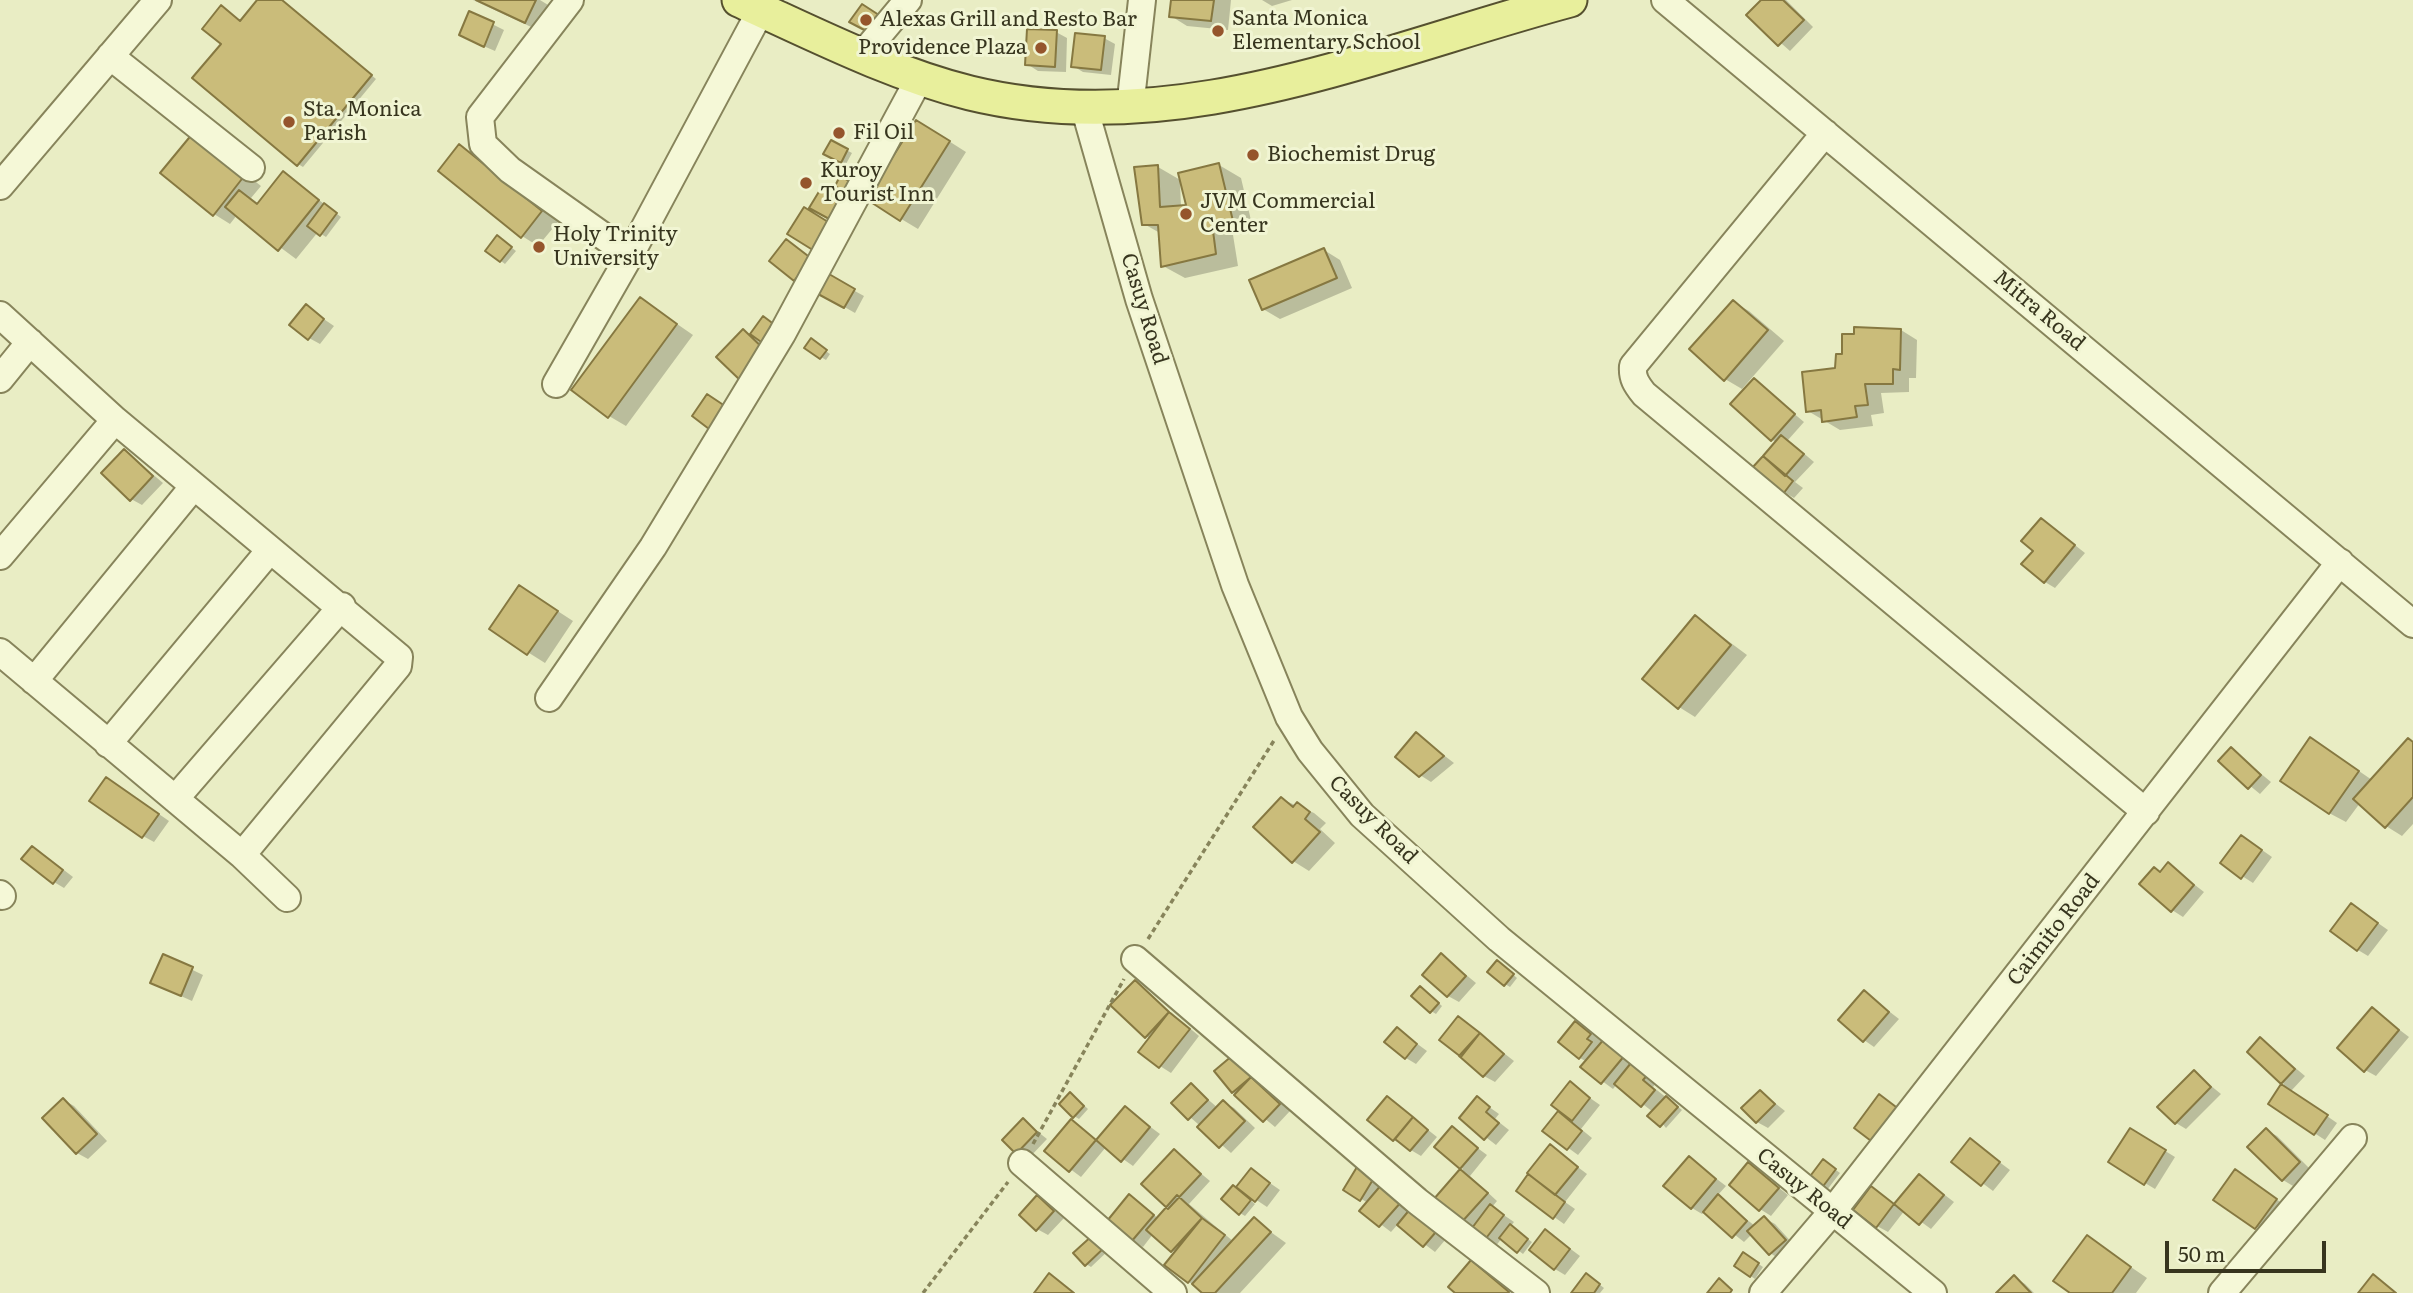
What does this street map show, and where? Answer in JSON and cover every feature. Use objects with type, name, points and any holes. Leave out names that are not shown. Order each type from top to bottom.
[{"type":"main road","points":[[750,5],[919,79],[972,94],[1085,110],[1130,108],[1265,88],[1447,38],[1495,11],[1570,0]]},
{"type":"street","points":[[0,186],[158,0]]},
{"type":"street","points":[[570,0],[480,117],[483,144],[510,170],[630,255]]},
{"type":"street","points":[[862,55],[908,0]]},
{"type":"street","points":[[1130,108],[1142,0]]},
{"type":"street","name":"Mitra Road","points":[[1665,0],[2413,624]]},
{"type":"street","points":[[556,384],[630,255],[750,5]]},
{"type":"street","points":[[110,56],[251,168]]},
{"type":"street","points":[[549,698],[653,547],[782,334],[919,79]]},
{"type":"street","name":"Casuy Road","points":[[1085,110],[1139,299],[1235,585],[1289,716],[1326,772],[1362,815],[1499,939],[1933,1293]]},
{"type":"street","points":[[1825,133],[1633,366],[1632,375],[1636,384],[1644,394],[2146,812]]},
{"type":"street","points":[[0,315],[115,420],[397,653],[398,667],[242,855]]},
{"type":"street","points":[[0,379],[30,342]]},
{"type":"street","points":[[0,556],[115,420]]},
{"type":"street","points":[[34,681],[194,486]]},
{"type":"street","points":[[108,744],[270,550]]},
{"type":"street","name":"Caimito Road","points":[[1763,1293],[1832,1212],[2340,562]]},
{"type":"street","points":[[175,799],[342,607]]},
{"type":"street","points":[[0,652],[242,855],[287,898]]},
{"type":"street","points":[[1135,959],[1417,1201],[1536,1293]]},
{"type":"street","points":[[2222,1293],[2353,1138]]},
{"type":"street","points":[[1022,1163],[1173,1293]]},
{"type":"path","points":[[923,1293],[1022,1163],[1135,959],[1289,716]]},
{"type":"building","name":"Sta. Monica Parish","points":[[257,0],[282,0],[372,75],[297,166],[192,78],[221,44],[202,29],[221,5],[240,21]]},
{"type":"building","points":[[476,0],[536,0],[525,23]]},
{"type":"building","points":[[1171,0],[1214,0],[1211,21],[1169,17]]},
{"type":"building","points":[[1761,0],[1783,0],[1804,20],[1778,46],[1746,15]]},
{"type":"building","name":"Alexas Grill and Resto Bar","points":[[862,4],[882,17],[870,33],[849,22]]},
{"type":"building","points":[[469,11],[494,22],[484,47],[459,35]]},
{"type":"building","name":"Providence Plaza","points":[[1027,29],[1057,30],[1055,67],[1025,65]]},
{"type":"building","points":[[1075,33],[1105,36],[1101,70],[1071,67]]},
{"type":"building","points":[[916,120],[950,141],[900,221],[866,199]]},
{"type":"building","points":[[193,133],[245,175],[213,216],[160,173]]},
{"type":"building","points":[[831,140],[848,149],[841,163],[823,154]]},
{"type":"building","points":[[459,144],[542,211],[521,238],[438,171]]},
{"type":"building","name":"JVM Commercial Center","points":[[1219,163],[1233,221],[1212,223],[1216,254],[1161,267],[1158,225],[1142,225],[1134,167],[1158,165],[1160,207],[1186,205],[1178,173]]},
{"type":"building","points":[[283,171],[319,200],[278,251],[225,207],[239,190],[257,204]]},
{"type":"building","points":[[840,176],[857,185],[851,195],[835,186]]},
{"type":"building","points":[[823,185],[844,198],[831,220],[809,208]]},
{"type":"building","points":[[324,203],[337,213],[320,236],[307,226]]},
{"type":"building","points":[[804,207],[833,225],[816,252],[787,234]]},
{"type":"building","points":[[497,235],[512,247],[500,262],[485,251]]},
{"type":"building","points":[[786,239],[812,259],[794,281],[769,261]]},
{"type":"building","points":[[1324,248],[1337,278],[1262,310],[1249,280]]},
{"type":"building","points":[[829,274],[855,289],[844,308],[818,294]]},
{"type":"building","points":[[640,297],[677,324],[608,418],[571,390]]},
{"type":"building","points":[[1733,300],[1768,330],[1724,381],[1689,349]]},
{"type":"building","points":[[306,304],[324,319],[308,340],[289,325]]},
{"type":"building","points":[[763,316],[783,331],[771,349],[750,334]]},
{"type":"building","points":[[1854,327],[1901,329],[1900,370],[1893,369],[1893,384],[1865,384],[1868,405],[1855,406],[1857,417],[1822,422],[1821,410],[1806,412],[1802,372],[1835,368],[1836,354],[1842,354],[1842,334],[1854,334]]},
{"type":"building","points":[[743,329],[769,354],[742,382],[716,357]]},
{"type":"building","points":[[811,338],[827,350],[820,359],[804,348]]},
{"type":"building","points":[[1754,378],[1795,414],[1771,441],[1730,404]]},
{"type":"building","points":[[707,394],[725,406],[709,429],[692,416]]},
{"type":"building","points":[[1781,435],[1804,454],[1785,476],[1763,456]]},
{"type":"building","points":[[124,449],[153,476],[130,501],[101,473]]},
{"type":"building","points":[[1763,456],[1793,481],[1783,494],[1752,468]]},
{"type":"building","points":[[2041,518],[2075,545],[2044,583],[2021,564],[2033,551],[2021,541]]},
{"type":"building","points":[[519,585],[558,611],[527,655],[489,629]]},
{"type":"building","points":[[1695,615],[1731,645],[1678,709],[1642,679]]},
{"type":"building","points":[[1416,732],[1444,756],[1419,777],[1395,757]]},
{"type":"building","points":[[2310,737],[2359,771],[2329,814],[2280,781]]},
{"type":"building","points":[[2408,738],[2413,742],[2413,797],[2385,828],[2353,799]]},
{"type":"building","points":[[2231,747],[2261,775],[2248,789],[2218,761]]},
{"type":"building","points":[[106,777],[159,814],[142,838],[89,801]]},
{"type":"building","points":[[1281,797],[1293,807],[1297,802],[1310,812],[1305,819],[1320,832],[1292,863],[1253,827]]},
{"type":"building","points":[[2241,835],[2262,850],[2241,879],[2220,863]]},
{"type":"building","points":[[32,846],[63,870],[53,884],[21,859]]},
{"type":"building","points":[[2168,862],[2194,885],[2171,912],[2139,884],[2154,867],[2160,872]]},
{"type":"building","points":[[2351,903],[2378,923],[2357,951],[2330,931]]},
{"type":"building","points":[[1441,953],[1466,976],[1447,997],[1422,975]]},
{"type":"building","points":[[163,954],[193,967],[181,996],[150,983]]},
{"type":"building","points":[[1497,960],[1514,974],[1504,986],[1487,972]]},
{"type":"building","points":[[1135,980],[1169,1012],[1145,1038],[1110,1005]]},
{"type":"building","points":[[1420,986],[1439,1003],[1430,1013],[1411,996]]},
{"type":"building","points":[[1864,990],[1889,1012],[1863,1042],[1838,1020]]},
{"type":"building","points":[[2372,1007],[2399,1030],[2364,1072],[2337,1048]]},
{"type":"building","points":[[1169,1012],[1190,1029],[1159,1068],[1138,1052]]},
{"type":"building","points":[[1458,1016],[1480,1033],[1461,1057],[1439,1040]]},
{"type":"building","points":[[1575,1021],[1591,1034],[1587,1039],[1592,1042],[1579,1059],[1558,1042]]},
{"type":"building","points":[[1397,1027],[1417,1044],[1405,1059],[1384,1042]]},
{"type":"building","points":[[1480,1033],[1504,1054],[1483,1077],[1459,1056]]},
{"type":"building","points":[[2260,1037],[2295,1069],[2281,1084],[2247,1052]]},
{"type":"building","points":[[1605,1038],[1625,1055],[1601,1084],[1580,1067]]},
{"type":"building","points":[[1233,1055],[1251,1077],[1232,1093],[1214,1071]]},
{"type":"building","points":[[1635,1058],[1651,1071],[1643,1080],[1655,1090],[1641,1107],[1614,1084]]},
{"type":"building","points":[[2194,1070],[2211,1087],[2175,1124],[2157,1107]]},
{"type":"building","points":[[1251,1077],[1280,1104],[1263,1122],[1234,1095]]},
{"type":"building","points":[[1570,1081],[1590,1098],[1572,1121],[1551,1105]]},
{"type":"building","points":[[1191,1083],[1208,1100],[1188,1120],[1171,1103]]},
{"type":"building","points":[[2281,1084],[2328,1115],[2314,1135],[2268,1104]]},
{"type":"building","points":[[1760,1090],[1775,1104],[1756,1123],[1741,1108]]},
{"type":"building","points":[[1070,1092],[1084,1106],[1073,1118],[1059,1104]]},
{"type":"building","points":[[1879,1094],[1904,1113],[1879,1147],[1854,1128]]},
{"type":"building","points":[[1387,1096],[1413,1117],[1393,1141],[1367,1120]]},
{"type":"building","points":[[1477,1096],[1490,1107],[1486,1112],[1499,1123],[1484,1140],[1459,1118]]},
{"type":"building","points":[[1666,1096],[1678,1107],[1660,1127],[1647,1116]]},
{"type":"building","points":[[63,1098],[97,1134],[76,1154],[42,1118]]},
{"type":"building","points":[[1223,1100],[1245,1121],[1219,1148],[1197,1127]]},
{"type":"building","points":[[1125,1106],[1150,1127],[1121,1162],[1096,1140]]},
{"type":"building","points":[[1558,1111],[1582,1131],[1567,1150],[1542,1131]]},
{"type":"building","points":[[1413,1117],[1428,1130],[1410,1151],[1395,1139]]},
{"type":"building","points":[[1023,1118],[1037,1132],[1016,1154],[1002,1140]]},
{"type":"building","points":[[1071,1119],[1096,1140],[1069,1172],[1044,1151]]},
{"type":"building","points":[[1452,1126],[1478,1148],[1460,1169],[1434,1147]]},
{"type":"building","points":[[2130,1128],[2166,1150],[2144,1185],[2108,1162]]},
{"type":"building","points":[[2266,1128],[2300,1162],[2282,1181],[2247,1147]]},
{"type":"building","points":[[1970,1138],[2000,1162],[1981,1186],[1951,1162]]},
{"type":"building","points":[[1550,1144],[1578,1167],[1555,1195],[1527,1173]]},
{"type":"building","points":[[1174,1149],[1201,1174],[1168,1209],[1141,1184]]},
{"type":"building","points":[[1689,1156],[1716,1179],[1691,1209],[1663,1186]]},
{"type":"building","points":[[1823,1159],[1836,1169],[1821,1189],[1808,1179]]},
{"type":"building","points":[[1360,1162],[1377,1173],[1360,1201],[1343,1190]]},
{"type":"building","points":[[1748,1162],[1779,1188],[1759,1211],[1729,1185]]},
{"type":"building","points":[[1251,1168],[1270,1183],[1255,1202],[1236,1187]]},
{"type":"building","points":[[1460,1169],[1488,1193],[1460,1224],[1433,1200]]},
{"type":"building","points":[[2235,1169],[2277,1199],[2255,1229],[2213,1200]]},
{"type":"building","points":[[1528,1174],[1565,1202],[1553,1219],[1516,1191]]},
{"type":"building","points":[[1919,1174],[1944,1195],[1919,1225],[1894,1204]]},
{"type":"building","points":[[1382,1184],[1402,1201],[1379,1227],[1359,1211]]},
{"type":"building","points":[[1233,1185],[1251,1200],[1239,1215],[1221,1199]]},
{"type":"building","points":[[1871,1186],[1894,1204],[1876,1228],[1853,1210]]},
{"type":"building","points":[[1129,1194],[1154,1215],[1131,1242],[1107,1221]]},
{"type":"building","points":[[1718,1194],[1747,1221],[1732,1238],[1703,1212]]},
{"type":"building","points":[[1037,1195],[1054,1211],[1036,1231],[1019,1215]]},
{"type":"building","points":[[1177,1195],[1202,1218],[1171,1252],[1146,1230]]},
{"type":"building","points":[[1415,1203],[1441,1226],[1423,1247],[1397,1225]]},
{"type":"building","points":[[1490,1204],[1504,1215],[1480,1246],[1466,1236]]},
{"type":"building","points":[[1764,1216],[1786,1240],[1769,1255],[1747,1231]]},
{"type":"building","points":[[1254,1217],[1271,1232],[1215,1293],[1202,1293],[1192,1284]]},
{"type":"building","points":[[1202,1218],[1225,1235],[1188,1283],[1164,1265]]},
{"type":"building","points":[[1510,1224],[1528,1239],[1517,1253],[1499,1238]]},
{"type":"building","points":[[1545,1229],[1570,1249],[1554,1270],[1529,1250]]},
{"type":"building","points":[[1094,1234],[1106,1246],[1085,1266],[1073,1253]]},
{"type":"building","points":[[2087,1235],[2131,1267],[2112,1293],[2070,1293],[2053,1281]]},
{"type":"building","points":[[1743,1252],[1759,1263],[1750,1277],[1734,1266]]},
{"type":"building","points":[[1471,1260],[1509,1292],[1455,1293],[1448,1287]]},
{"type":"building","points":[[1049,1273],[1074,1293],[1034,1293]]},
{"type":"building","points":[[1586,1273],[1600,1284],[1594,1293],[1571,1293]]},
{"type":"building","points":[[2373,1274],[2396,1293],[2358,1293]]},
{"type":"building","points":[[2014,1275],[2031,1293],[1996,1293]]},
{"type":"building","points":[[1719,1278],[1732,1290],[1730,1293],[1707,1293]]},
{"type":"place","name":"Alexas Grill and Resto Bar","points":[[866,20]]},
{"type":"place","name":"Santa Monica Elementary School","points":[[1218,31]]},
{"type":"place","name":"Providence Plaza","points":[[1041,48]]},
{"type":"place","name":"Sta. Monica Parish","points":[[289,122]]},
{"type":"place","name":"Fil Oil","points":[[839,133]]},
{"type":"place","name":"Biochemist Drug","points":[[1253,155]]},
{"type":"place","name":"Kuroy Tourist Inn","points":[[806,183]]},
{"type":"place","name":"JVM Commercial Center","points":[[1186,214]]},
{"type":"place","name":"Holy Trinity University","points":[[539,247]]}]
